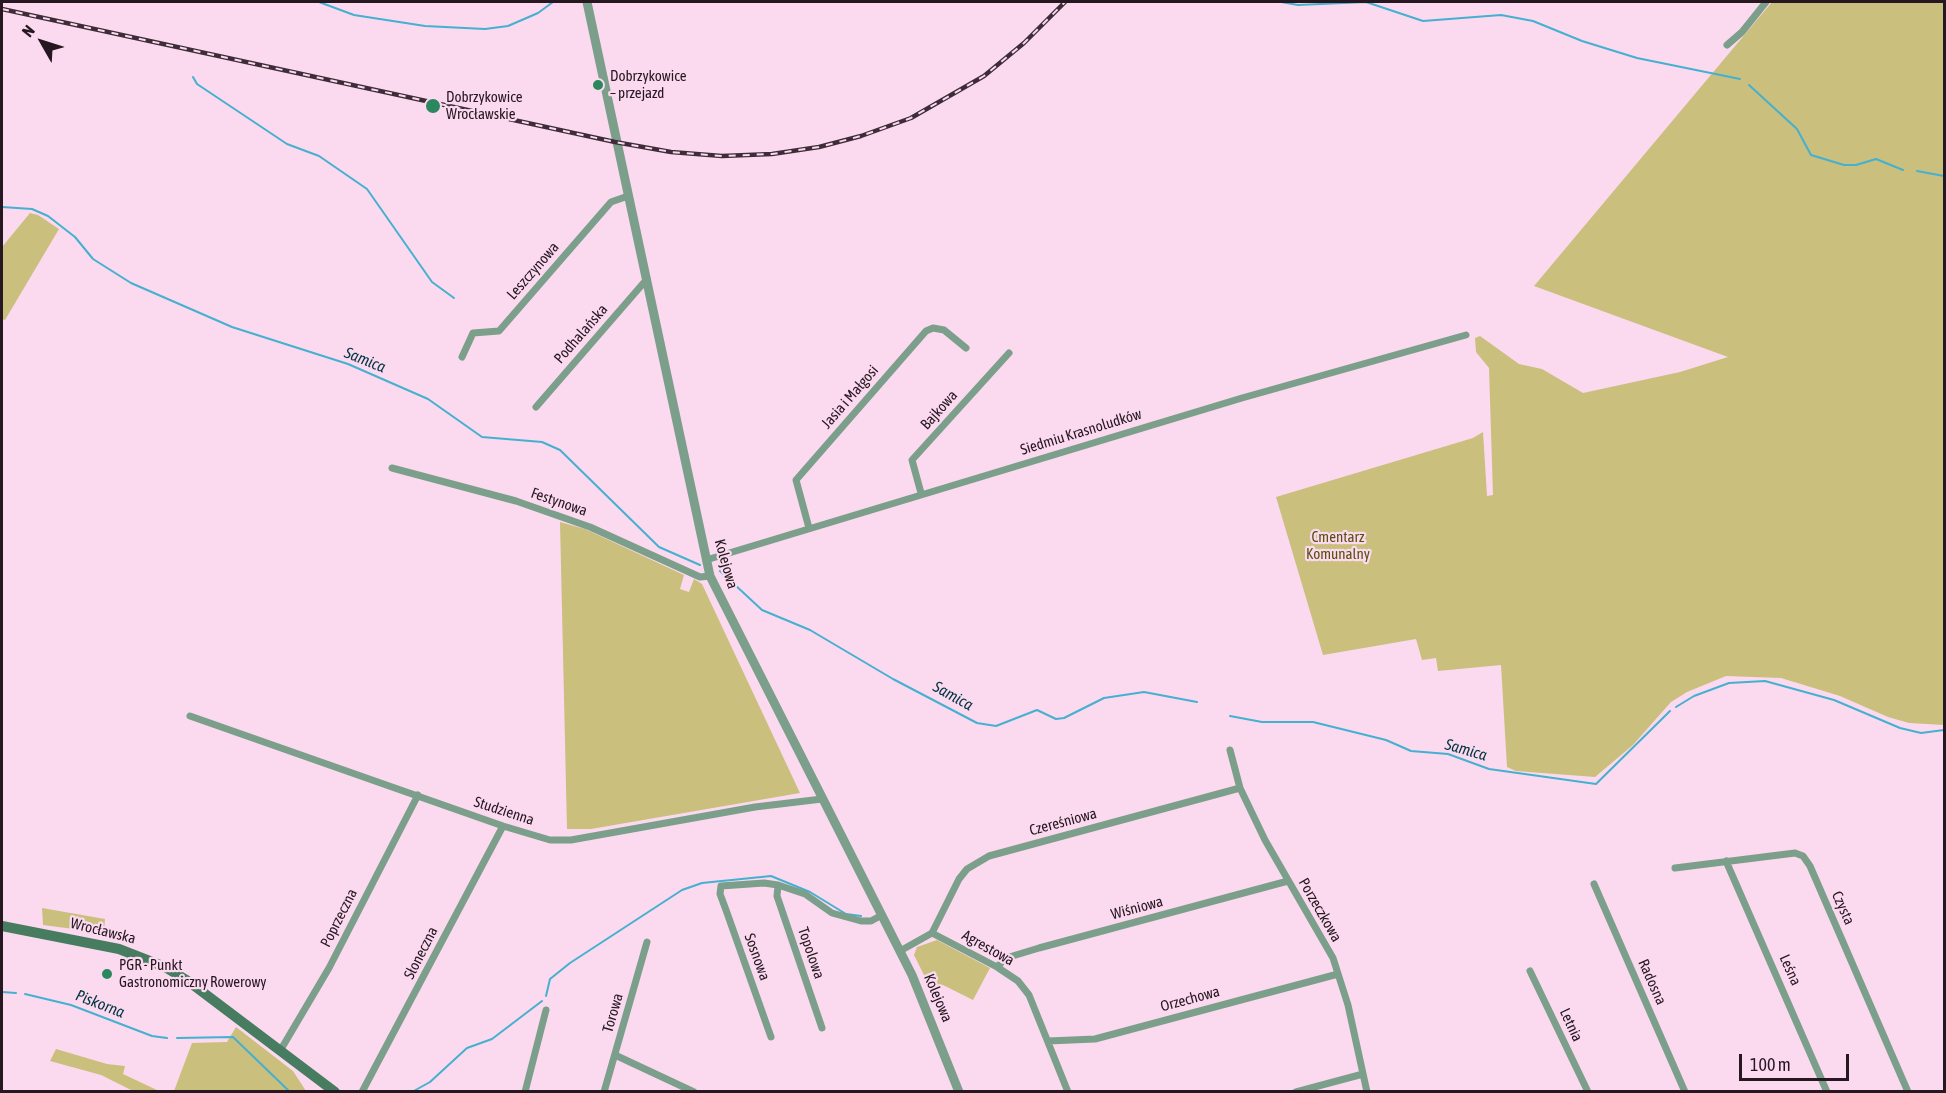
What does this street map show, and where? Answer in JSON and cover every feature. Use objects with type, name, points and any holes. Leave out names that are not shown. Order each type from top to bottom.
[{"type":"main road","name":"Wrocławska","points":[[2,927],[96,943],[141,956],[188,981],[335,1092]]},
{"type":"street","name":"Kolejowa","points":[[587,2],[710,576],[900,951],[931,1018],[959,1092]]},
{"type":"street","points":[[1727,45],[1742,32],[1766,2]]},
{"type":"street","name":"Leszczynowa","points":[[462,357],[473,333],[499,332],[611,202],[628,196]]},
{"type":"street","name":"Podhalańska","points":[[536,407],[647,279]]},
{"type":"street","name":"Jasia i Małgosi","points":[[809,528],[796,480],[903,357],[926,331],[933,328],[944,330],[966,348]]},
{"type":"street","name":"Siedmiu Krasnoludków","points":[[706,560],[921,493],[1466,335]]},
{"type":"street","name":"Bajkowa","points":[[921,493],[912,460],[1009,353]]},
{"type":"street","name":"Festynowa","points":[[392,468],[516,501],[590,527],[700,578],[710,576]]},
{"type":"street","name":"Studzienna","points":[[190,716],[503,826],[550,840],[571,840],[755,807],[822,799]]},
{"type":"street","name":"Porzeczkowa","points":[[1230,750],[1240,788],[1288,881],[1333,958],[1348,1005],[1367,1092]]},
{"type":"street","name":"Czereśniowa","points":[[932,933],[959,879],[968,869],[989,855],[1240,788]]},
{"type":"street","name":"Poprzeczna","points":[[280,1051],[329,968],[417,795]]},
{"type":"street","name":"Słoneczna","points":[[362,1092],[503,826]]},
{"type":"street","name":"Czysta","points":[[1675,868],[1795,853],[1803,856],[1810,866],[1908,1092]]},
{"type":"street","name":"Leśna","points":[[1726,861],[1827,1092]]},
{"type":"street","name":"Wiśniowa","points":[[997,967],[1006,958],[1039,948],[1288,881]]},
{"type":"street","name":"Sosnowa","points":[[771,1037],[720,894],[721,886],[764,883],[778,885]]},
{"type":"street","name":"Radosna","points":[[1594,884],[1685,1092]]},
{"type":"street","points":[[778,885],[805,894],[832,913],[861,921],[871,921],[882,915]]},
{"type":"street","name":"Topolowa","points":[[778,885],[777,896],[822,1028]]},
{"type":"street","points":[[900,951],[932,933]]},
{"type":"street","name":"Agrestowa","points":[[932,933],[997,967],[1018,981],[1029,995],[1068,1092]]},
{"type":"street","name":"Torowa","points":[[604,1092],[647,942]]},
{"type":"street","name":"Letnia","points":[[1530,971],[1588,1092]]},
{"type":"street","name":"Orzechowa","points":[[1048,1041],[1095,1039],[1338,974]]},
{"type":"street","points":[[525,1092],[546,1010]]},
{"type":"street","points":[[615,1054],[694,1092]]},
{"type":"street","points":[[1296,1092],[1363,1074]]},
{"type":"green space","name":"Cmentarz Komunalny","points":[[1772,2],[1944,2],[1944,725],[1909,723],[1888,717],[1840,696],[1781,678],[1726,676],[1687,692],[1671,702],[1633,745],[1595,777],[1516,771],[1507,767],[1501,665],[1438,671],[1436,658],[1422,660],[1416,639],[1323,655],[1276,497],[1473,438],[1483,432],[1487,496],[1493,495],[1489,368],[1476,352],[1475,338],[1480,336],[1519,364],[1542,369],[1583,393],[1680,372],[1728,357],[1534,286]]},
{"type":"green space","points":[[30,213],[38,215],[59,229],[5,320],[2,319],[2,247]]},
{"type":"green space","points":[[560,522],[585,529],[684,575],[680,589],[689,592],[694,579],[702,584],[800,793],[591,829],[567,829]]},
{"type":"green space","points":[[42,908],[105,919],[104,933],[43,925]]},
{"type":"green space","points":[[937,940],[990,968],[973,1000],[943,985],[931,989],[914,955],[917,947]]},
{"type":"green space","points":[[236,1027],[293,1071],[306,1091],[174,1091],[192,1043],[227,1042]]},
{"type":"green space","points":[[56,1049],[107,1064],[125,1066],[123,1074],[159,1091],[133,1091],[101,1075],[50,1061]]},
{"type":"waterway","points":[[319,2],[354,15],[425,26],[485,29],[508,26],[538,13],[553,2]]},
{"type":"waterway","points":[[1281,2],[1298,5],[1366,2],[1423,21],[1501,15],[1533,21],[1582,41],[1637,58],[1740,79]]},
{"type":"waterway","points":[[193,77],[197,84],[287,144],[319,156],[367,189],[432,282],[454,298]]},
{"type":"waterway","points":[[1749,85],[1797,129],[1811,155],[1844,165],[1856,165],[1876,159],[1903,170]]},
{"type":"waterway","points":[[1917,171],[1944,176]]},
{"type":"waterway","name":"Samica","points":[[2,207],[32,209],[48,216],[75,237],[93,259],[131,283],[232,327],[348,364],[428,399],[482,437],[542,442],[560,450],[659,547],[700,565]]},
{"type":"waterway","name":"Samica","points":[[720,571],[762,610],[810,630],[893,679],[977,723],[996,726],[1037,710],[1056,719],[1064,718],[1104,698],[1144,692],[1197,702]]},
{"type":"waterway","name":"Samica","points":[[1676,707],[1694,696],[1729,683],[1765,681],[1834,700],[1900,728],[1921,733],[1944,730]]},
{"type":"waterway","name":"Samica","points":[[1230,716],[1262,722],[1313,722],[1386,740],[1411,751],[1448,754],[1489,769],[1596,784],[1670,711]]},
{"type":"waterway","points":[[546,996],[550,979],[570,963],[682,890],[702,883],[771,876],[810,892],[846,914],[861,916]]},
{"type":"waterway","name":"Piskorna","points":[[2,992],[16,993]]},
{"type":"waterway","name":"Piskorna","points":[[25,994],[71,1005],[152,1036],[167,1038]]},
{"type":"waterway","points":[[412,1092],[430,1082],[467,1048],[492,1039],[542,1001]]},
{"type":"waterway","name":"Piskorna","points":[[177,1038],[233,1037],[290,1092]]},
{"type":"railway","points":[[2,9],[615,142],[671,152],[722,156],[772,154],[819,147],[861,136],[911,118],[984,76],[1024,43],[1065,2]]},
{"type":"place","name":"Dobrzykowice – przejazd","points":[[598,85]]},
{"type":"place","name":"Dobrzykowice Wrocławskie","points":[[433,106]]},
{"type":"place","name":"PGR - Punkt Gastronomiczny Rowerowy","points":[[107,974]]}]
